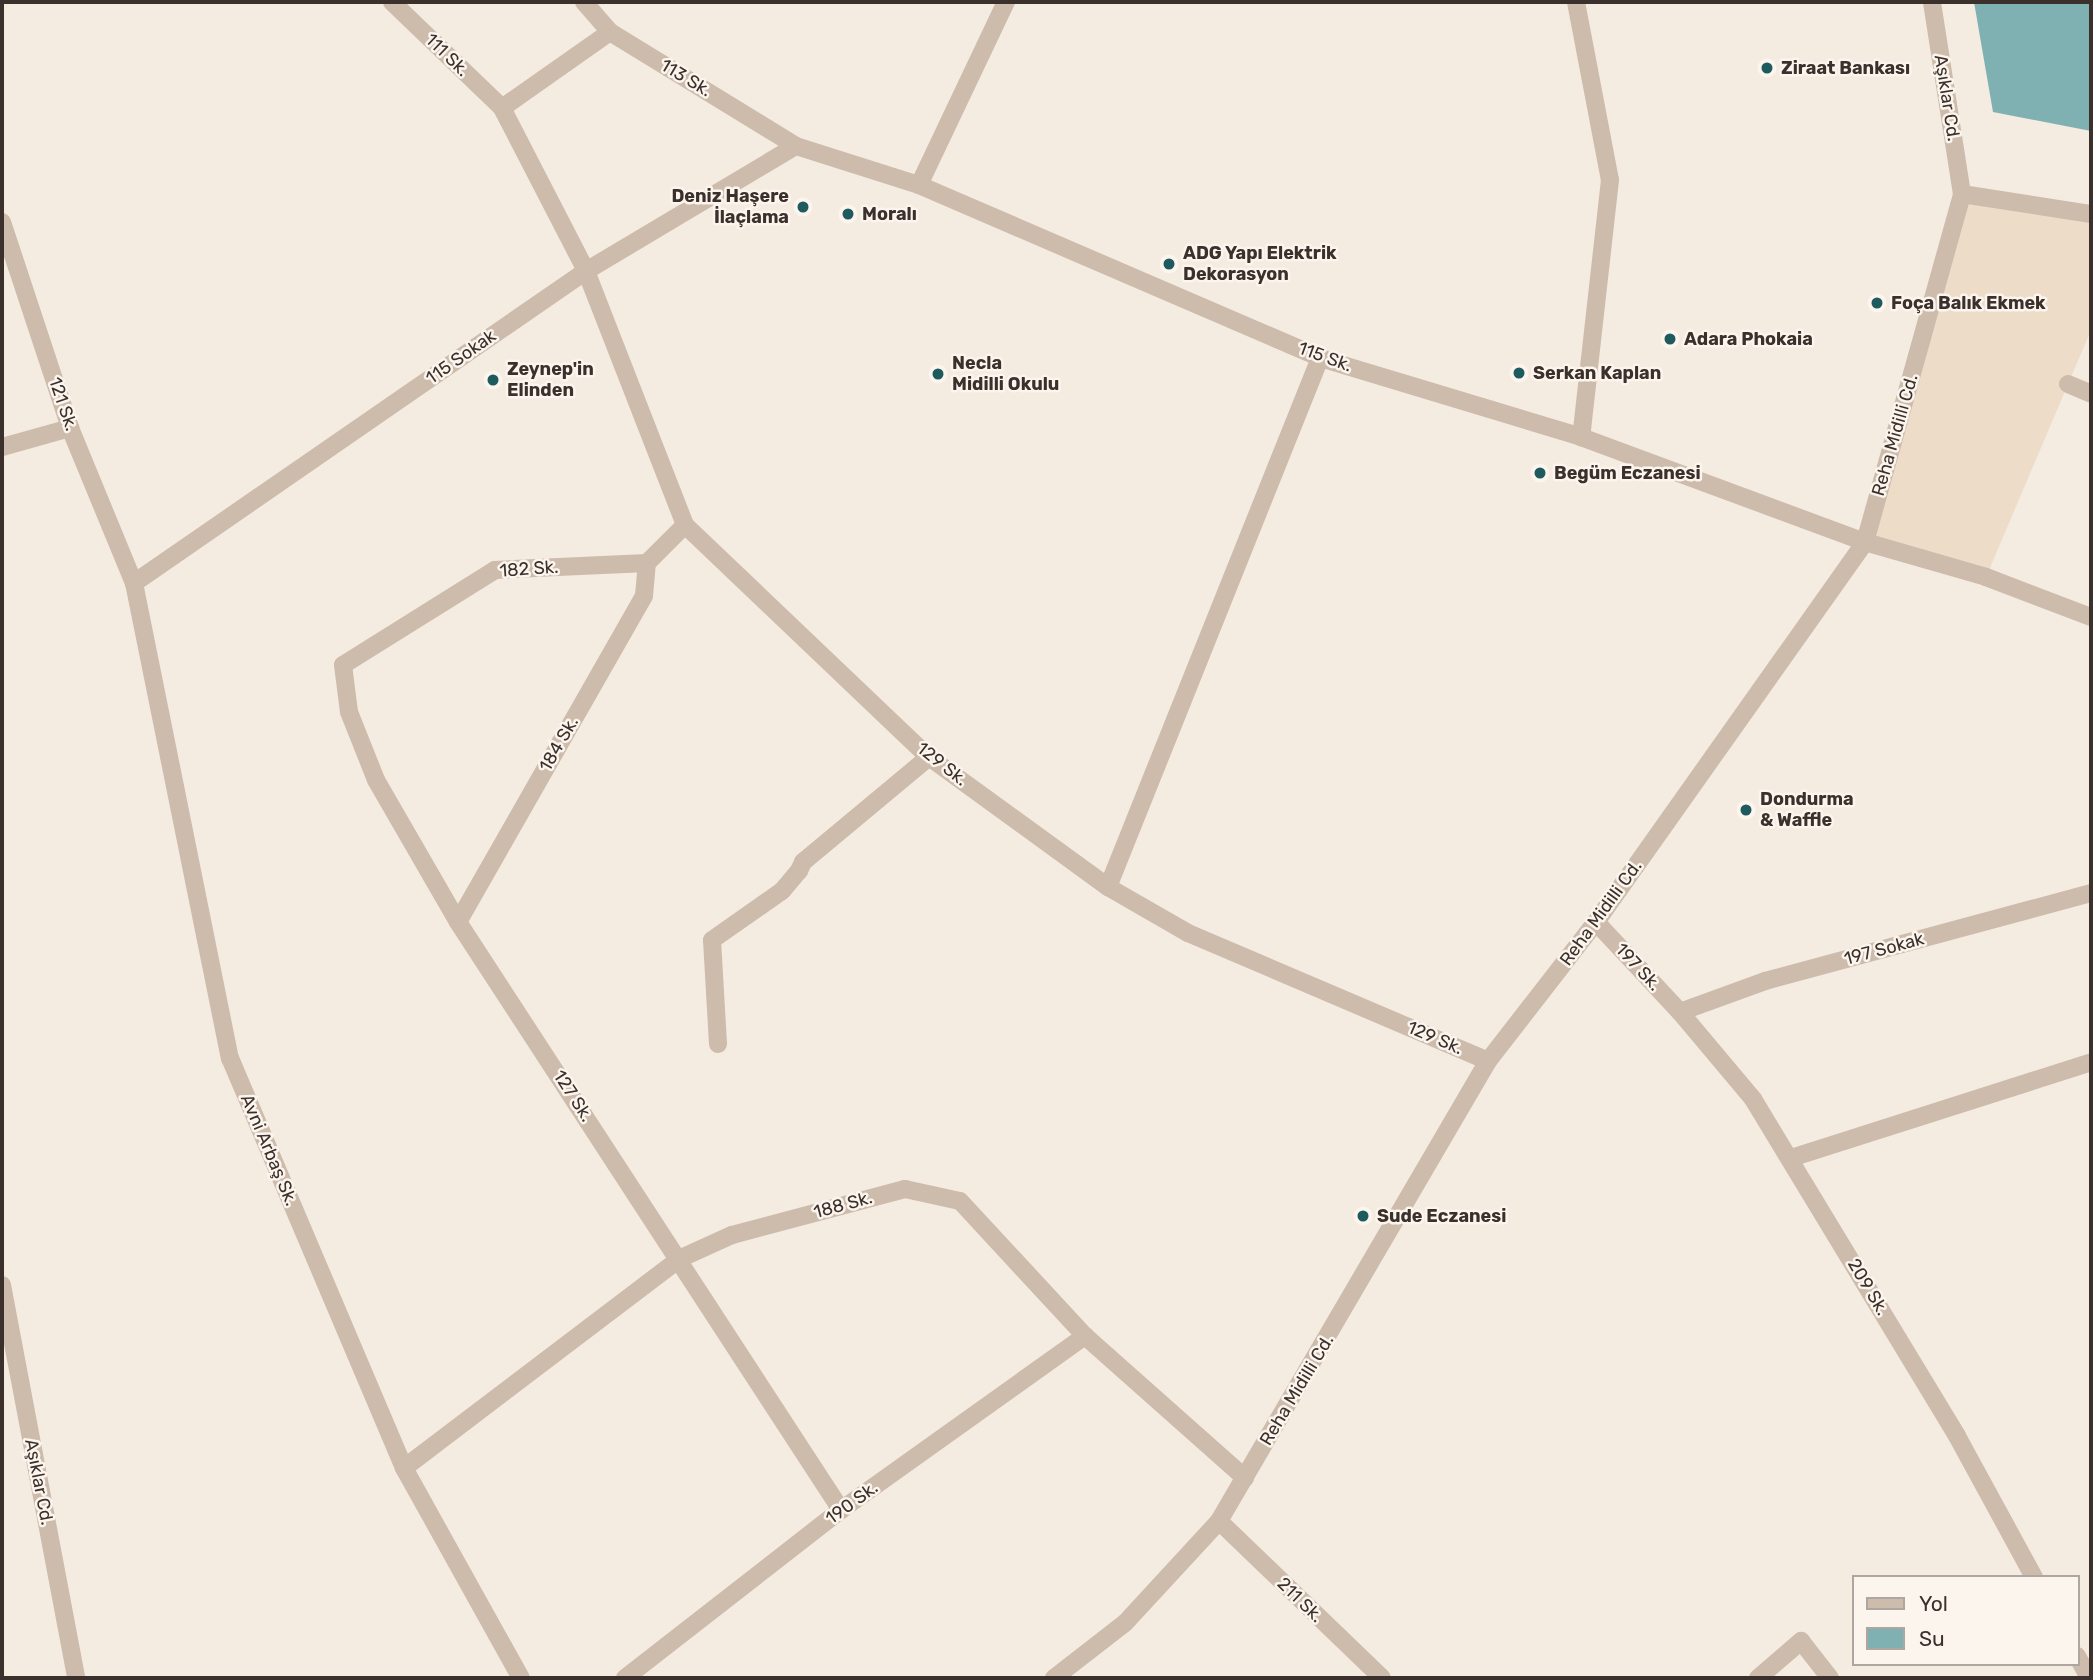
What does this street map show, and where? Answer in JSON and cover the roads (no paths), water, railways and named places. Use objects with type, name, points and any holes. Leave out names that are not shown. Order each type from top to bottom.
[{"type":"street","name":"111 Sk.","points":[[392,2],[502,108],[586,271]]},
{"type":"street","name":"113 Sk.","points":[[584,2],[610,32],[796,146]]},
{"type":"street","points":[[919,185],[1006,2]]},
{"type":"street","points":[[1576,2],[1610,180],[1581,437]]},
{"type":"street","name":"Aşıklar Cd.","points":[[1932,2],[1962,194]]},
{"type":"street","points":[[502,108],[610,32]]},
{"type":"street","name":"115 Sk.","points":[[796,146],[919,185],[1320,358],[1581,437],[1865,542],[1986,576],[2091,617]]},
{"type":"street","name":"115 Sokak","points":[[134,583],[586,271],[796,146]]},
{"type":"street","points":[[1962,194],[2091,214]]},
{"type":"street","name":"Reha Midilli Cd.","points":[[1054,1678],[1125,1623],[1219,1521],[1488,1061],[1596,922],[1865,542],[1962,194]]},
{"type":"street","name":"121 Sk.","points":[[2,222],[70,428],[134,583]]},
{"type":"street","name":"129 Sk.","points":[[586,271],[685,526],[929,757],[1108,887],[1188,933],[1488,1061]]},
{"type":"street","points":[[1108,887],[1320,358]]},
{"type":"street","points":[[2068,384],[2091,394]]},
{"type":"street","points":[[2,447],[70,428]]},
{"type":"street","points":[[647,563],[685,526]]},
{"type":"street","name":"182 Sk.","points":[[343,665],[495,570],[647,563]]},
{"type":"street","name":"184 Sk.","points":[[458,922],[644,596],[647,563]]},
{"type":"street","name":"Avni Arbaş Sk.","points":[[134,583],[230,1058],[404,1468],[521,1678]]},
{"type":"street","name":"127 Sk.","points":[[343,665],[349,712],[376,780],[458,922],[841,1510]]},
{"type":"street","points":[[718,1044],[712,940],[782,891],[803,862],[929,757]]},
{"type":"street","name":"197 Sokak","points":[[1680,1012],[1765,981],[2091,893]]},
{"type":"street","name":"197 Sk.","points":[[1596,922],[1680,1012]]},
{"type":"street","name":"209 Sk.","points":[[1680,1012],[1753,1099],[1791,1158],[1957,1436],[2033,1575]]},
{"type":"street","points":[[1791,1158],[2091,1062]]},
{"type":"street","name":"188 Sk.","points":[[404,1468],[679,1259],[732,1236],[905,1189],[960,1201],[1085,1336],[1245,1478]]},
{"type":"street","name":"Aşıklar Cd.","points":[[2,1285],[76,1678]]},
{"type":"street","name":"190 Sk.","points":[[625,1678],[841,1510],[1085,1336]]},
{"type":"street","name":"211 Sk.","points":[[1219,1521],[1382,1678]]},
{"type":"street","points":[[1758,1678],[1801,1642],[1830,1678]]},
{"type":"street","points":[[2079,1660],[2089,1678]]},
{"type":"water","points":[[1974,2],[2091,2],[2091,131],[1993,112]]},
{"type":"place","name":"Ziraat Bankası","points":[[1767,68]]},
{"type":"place","name":"Deniz Haşere İlaçlama","points":[[803,207]]},
{"type":"place","name":"Moralı","points":[[848,214]]},
{"type":"place","name":"ADG Yapı Elektrik Dekorasyon","points":[[1169,264]]},
{"type":"place","name":"Foça Balık Ekmek","points":[[1877,303]]},
{"type":"place","name":"Adara Phokaia","points":[[1670,339]]},
{"type":"place","name":"Serkan Kaplan","points":[[1519,373]]},
{"type":"place","name":"Necla Midilli Okulu","points":[[938,374]]},
{"type":"place","name":"Zeynep'in Elinden","points":[[493,380]]},
{"type":"place","name":"Begüm Eczanesi","points":[[1540,473]]},
{"type":"place","name":"Dondurma & Waffle","points":[[1746,810]]},
{"type":"place","name":"Sude Eczanesi","points":[[1363,1216]]}]
